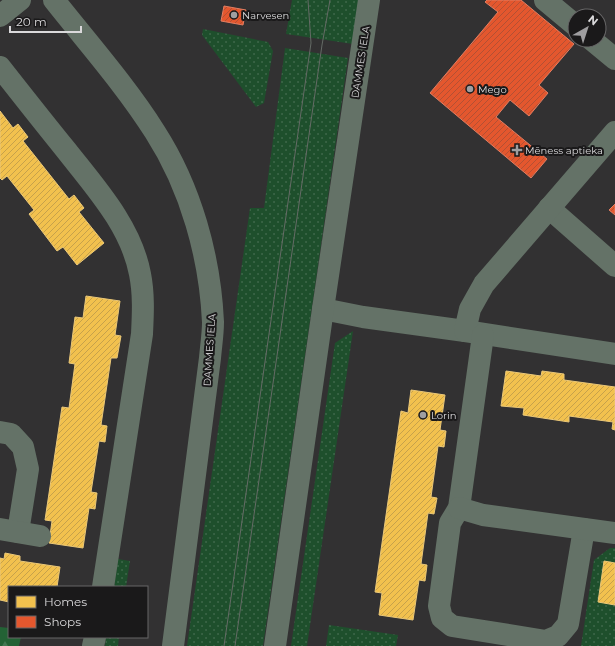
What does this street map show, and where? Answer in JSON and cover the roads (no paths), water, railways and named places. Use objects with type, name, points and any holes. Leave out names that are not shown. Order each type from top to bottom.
[{"type":"street","points":[[0,16],[20,0]]},
{"type":"street","name":"DAMMES IELA","points":[[54,0],[130,96],[156,133],[177,173],[191,209],[202,244],[208,277],[213,323],[210,358],[173,646]]},
{"type":"street","name":"DAMMES IELA","points":[[275,646],[369,0]]},
{"type":"street","points":[[546,0],[567,18]]},
{"type":"street","points":[[602,48],[615,59]]},
{"type":"street","points":[[0,68],[102,196],[126,236],[140,273],[143,302],[142,334],[103,586]]},
{"type":"street","points":[[584,529],[568,624],[558,636],[546,641],[452,626],[442,618],[439,606],[450,523],[459,508],[474,333],[470,309],[484,284],[615,132]]},
{"type":"street","points":[[548,208],[615,266]]},
{"type":"street","points":[[323,309],[363,317],[615,354]]},
{"type":"street","points":[[0,432],[11,434],[23,447],[28,469],[9,531],[40,536]]},
{"type":"street","points":[[459,508],[483,515],[615,533]]},
{"type":"tram line","points":[[224,646],[311,43],[308,0]]},
{"type":"tram line","points":[[235,646],[322,45],[330,0]]},
{"type":"place","name":"Narvesen","points":[[234,15]]},
{"type":"place","name":"Mego","points":[[470,89]]},
{"type":"place","name":"Mēness aptieka","points":[[517,150]]},
{"type":"place","name":"Lorin","points":[[423,415]]}]
